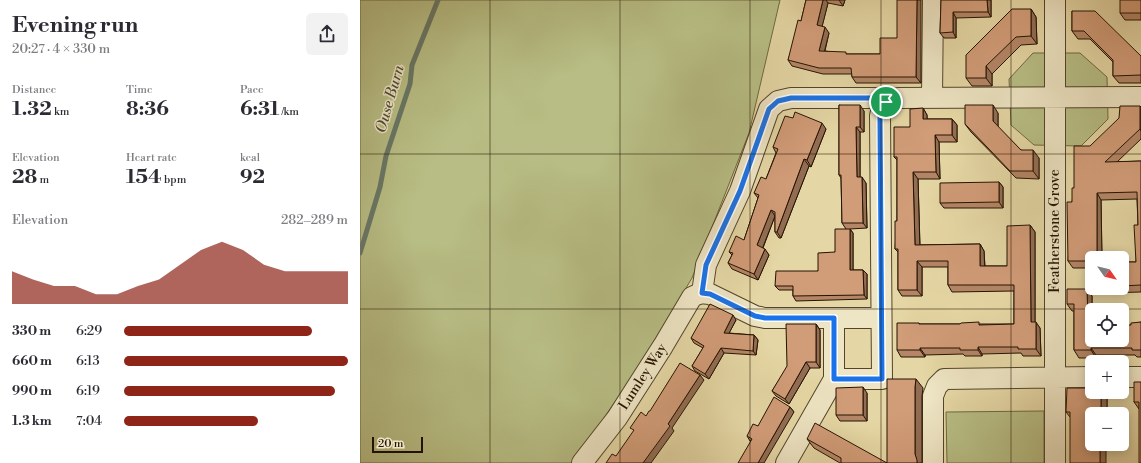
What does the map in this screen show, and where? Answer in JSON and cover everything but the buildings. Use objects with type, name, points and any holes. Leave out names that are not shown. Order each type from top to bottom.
[{"type":"street","points":[[932,98],[933,0]]},
{"type":"street","name":"Featherstone Grove","points":[[1055,0],[1056,463]]},
{"type":"street","points":[[834,379],[882,379],[880,116],[882,108],[886,102],[898,98],[1141,97]]},
{"type":"street","points":[[882,318],[765,318],[755,316],[710,294],[702,293],[706,265],[740,191],[769,109],[778,101],[791,98],[875,98],[886,102]]},
{"type":"street","name":"Lumley Way","points":[[582,463],[617,418],[664,346],[692,297],[702,293]]},
{"type":"street","points":[[786,463],[834,379],[834,318]]},
{"type":"street","points":[[1129,377],[1141,377]]},
{"type":"street","points":[[933,463],[933,396],[937,386],[944,379],[1085,378]]},
{"type":"green space","points":[[360,0],[780,0],[749,133],[692,278],[638,368],[580,453],[571,463],[360,463]]},
{"type":"green space","points":[[1033,53],[1080,53],[1107,77],[1108,119],[1081,146],[1034,145],[1011,125],[1009,79]]},
{"type":"green space","points":[[1044,411],[1044,463],[947,463],[946,412]]},
{"type":"waterway","name":"Ouse Burn","points":[[360,253],[380,187],[386,156],[410,84],[412,65],[438,0]]},
{"type":"route","points":[[791,98],[875,98],[886,102],[882,108],[880,116],[882,379],[834,379],[834,318],[765,318],[755,316],[710,294],[702,293],[706,265],[740,191],[769,109],[778,101],[791,98]]}]
